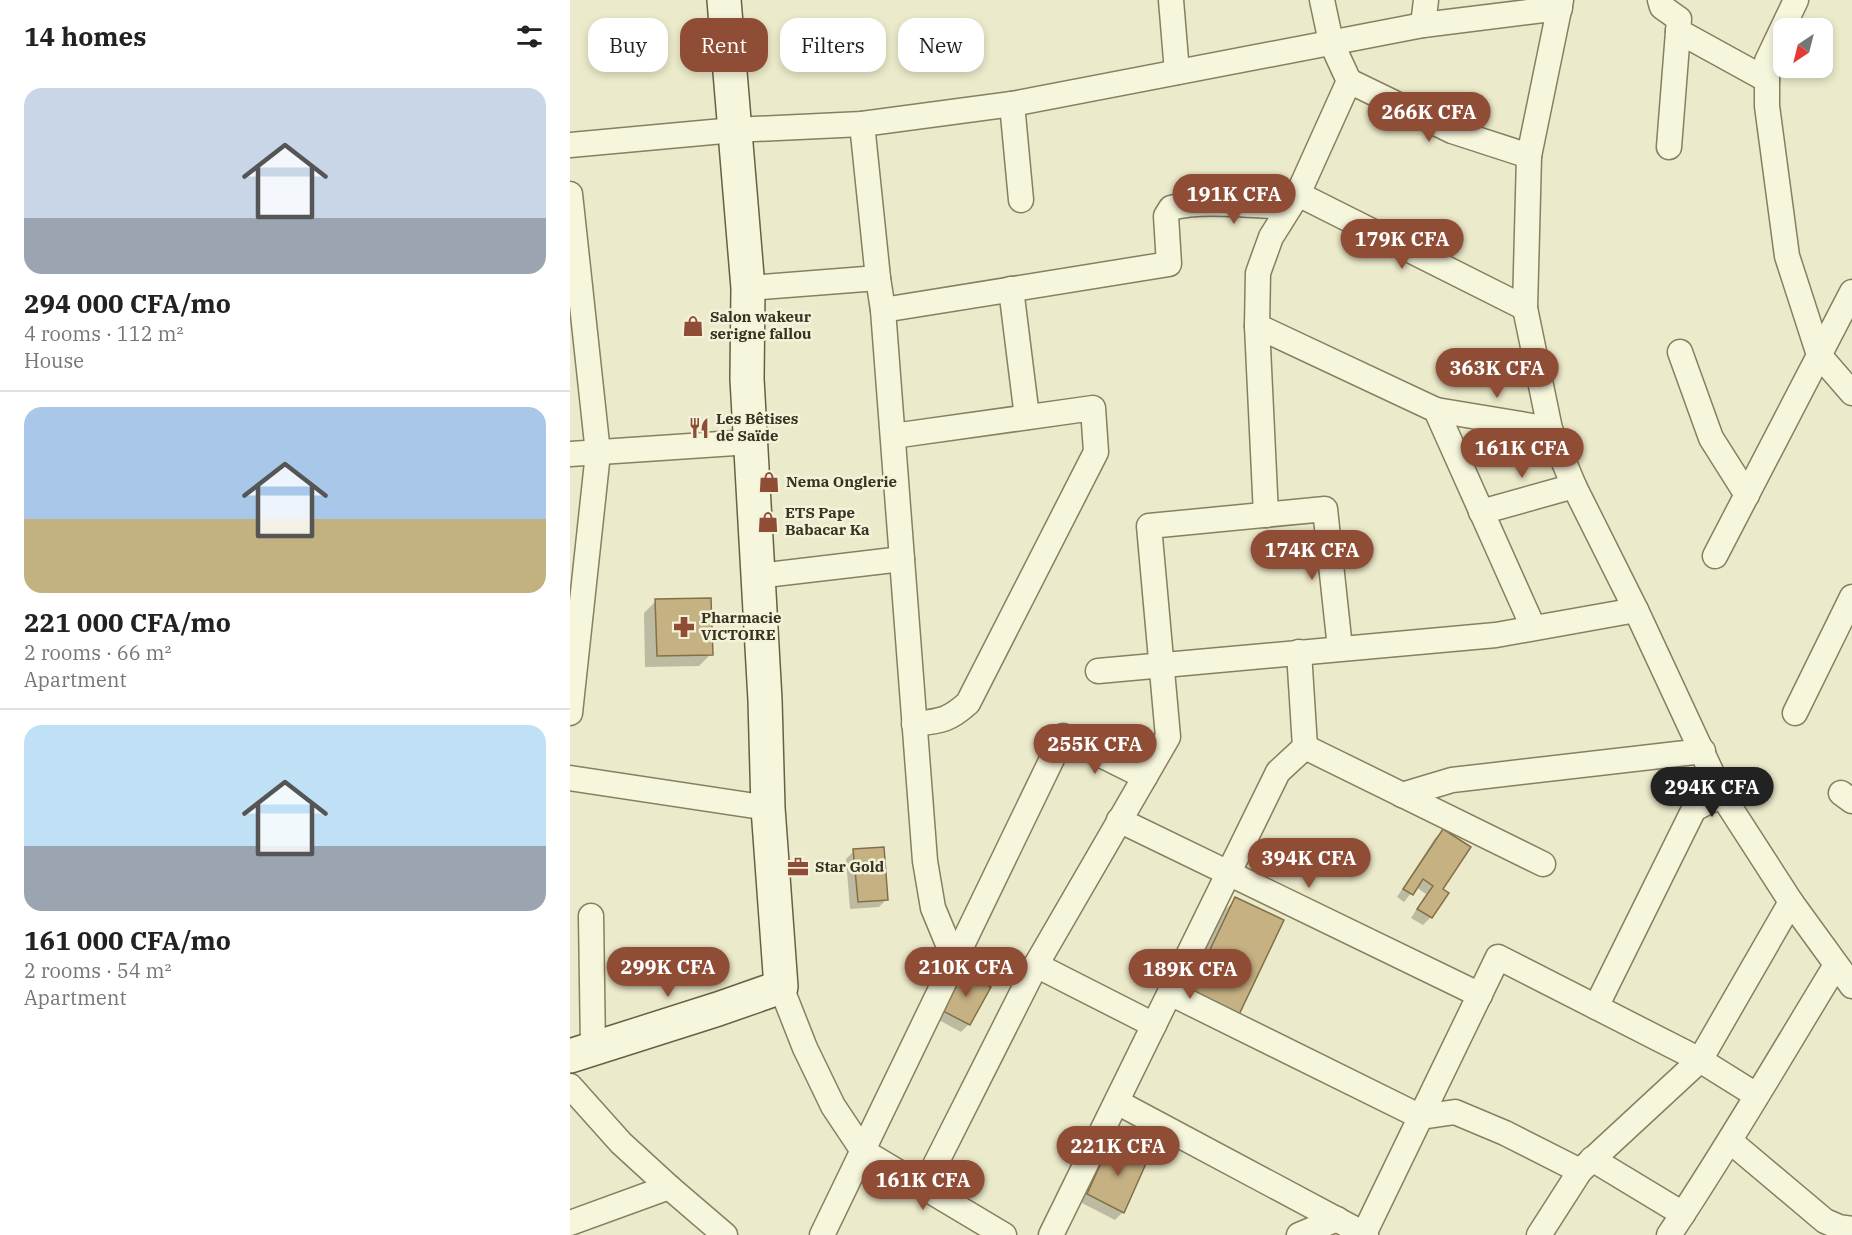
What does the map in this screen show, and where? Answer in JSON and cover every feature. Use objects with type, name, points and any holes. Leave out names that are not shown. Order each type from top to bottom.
[{"type":"street","points":[[724,0],[748,288],[747,379],[765,700],[768,808],[781,987],[805,1048],[833,1106],[863,1151],[1004,1235]]},
{"type":"street","points":[[1171,0],[1177,72]]},
{"type":"street","points":[[1322,0],[1331,42],[1348,81],[1452,131],[1529,156]]},
{"type":"street","points":[[1423,25],[1426,0]]},
{"type":"street","points":[[1660,0],[1662,7],[1679,19],[1669,147]]},
{"type":"street","points":[[1796,0],[1767,61],[1767,106],[1787,256],[1819,355],[1852,393]]},
{"type":"street","points":[[570,145],[734,130],[862,124],[1012,104],[1423,25],[1560,4],[1529,156],[1525,308],[1550,429],[1574,486],[1636,610],[1722,795],[1791,902],[1852,986]]},
{"type":"street","points":[[1678,31],[1767,80]]},
{"type":"street","points":[[1266,515],[1257,326],[1258,273],[1271,237],[1293,201],[1348,81]]},
{"type":"street","points":[[1012,104],[1021,200]]},
{"type":"street","points":[[862,124],[878,278],[884,310],[927,884],[933,908],[955,961]]},
{"type":"street","points":[[570,194],[575,296],[598,453],[570,713]]},
{"type":"street","points":[[884,310],[1169,264],[1166,216],[1171,208],[1181,205],[1293,201],[1525,308]]},
{"type":"street","points":[[748,288],[878,278]]},
{"type":"street","points":[[1011,289],[1027,417]]},
{"type":"street","points":[[1715,556],[1852,292]]},
{"type":"street","points":[[1257,326],[1436,410],[1550,429]]},
{"type":"street","points":[[1680,352],[1711,438],[1747,495]]},
{"type":"street","points":[[893,436],[1093,408],[1096,452],[968,703],[953,716],[934,722],[914,724]]},
{"type":"street","points":[[1436,410],[1533,627]]},
{"type":"street","points":[[570,454],[750,442]]},
{"type":"street","points":[[1481,512],[1574,486]]},
{"type":"street","points":[[924,1187],[1036,965],[1168,737],[1149,526],[1325,509],[1340,648]]},
{"type":"street","points":[[758,576],[902,559]]},
{"type":"street","points":[[1795,713],[1845,629],[1852,597]]},
{"type":"street","points":[[1098,671],[1496,635],[1636,610]]},
{"type":"street","points":[[1299,652],[1305,747]]},
{"type":"street","points":[[822,1235],[1064,736],[1145,777]]},
{"type":"street","points":[[1305,747],[1543,864]]},
{"type":"street","points":[[1051,1235],[1278,772],[1305,747]]},
{"type":"street","points":[[1402,795],[1452,780],[1703,751]]},
{"type":"street","points":[[570,778],[768,808]]},
{"type":"street","points":[[1596,1007],[1694,809],[1722,795]]},
{"type":"street","points":[[1119,820],[1480,995]]},
{"type":"street","points":[[1539,1235],[1586,1165],[1700,1060],[1791,902]]},
{"type":"street","points":[[591,916],[582,1053],[718,1010],[781,987]]},
{"type":"street","points":[[1117,1102],[1365,1234],[1498,957],[1700,1060],[1756,1095]]},
{"type":"street","points":[[1036,965],[1154,1025]]},
{"type":"street","points":[[1670,1235],[1836,966]]},
{"type":"street","points":[[1170,993],[1421,1117],[1443,1113],[1461,1114],[1586,1165],[1683,1214]]},
{"type":"street","points":[[570,1086],[621,1143],[725,1235]]},
{"type":"street","points":[[1730,1141],[1825,1221],[1852,1229]]},
{"type":"street","points":[[570,1223],[669,1187]]},
{"type":"street","points":[[1299,1235],[1337,1219]]},
{"type":"building","name":"Pharmacie VICTOIRE","points":[[711,598],[713,655],[657,656],[655,599]]},
{"type":"building","points":[[1443,829],[1471,847],[1443,889],[1449,893],[1432,918],[1417,909],[1433,886],[1423,879],[1413,895],[1403,889]]},
{"type":"building","points":[[884,847],[888,900],[858,902],[853,849]]},
{"type":"building","points":[[1235,897],[1284,920],[1236,1021],[1187,998]]},
{"type":"building","points":[[962,971],[991,987],[970,1025],[941,1010]]},
{"type":"building","points":[[1111,1141],[1148,1159],[1124,1213],[1087,1194]]},
{"type":"place","name":"Salon wakeur serigne fallou","points":[[693,326]]},
{"type":"place","name":"Les Bêtises de Saïde","points":[[699,428]]},
{"type":"place","name":"Nema Onglerie","points":[[769,482]]},
{"type":"place","name":"ETS Pape Babacar Ka","points":[[768,522]]},
{"type":"place","name":"Pharmacie VICTOIRE","points":[[684,627]]},
{"type":"place","name":"Star Gold","points":[[798,867]]}]
